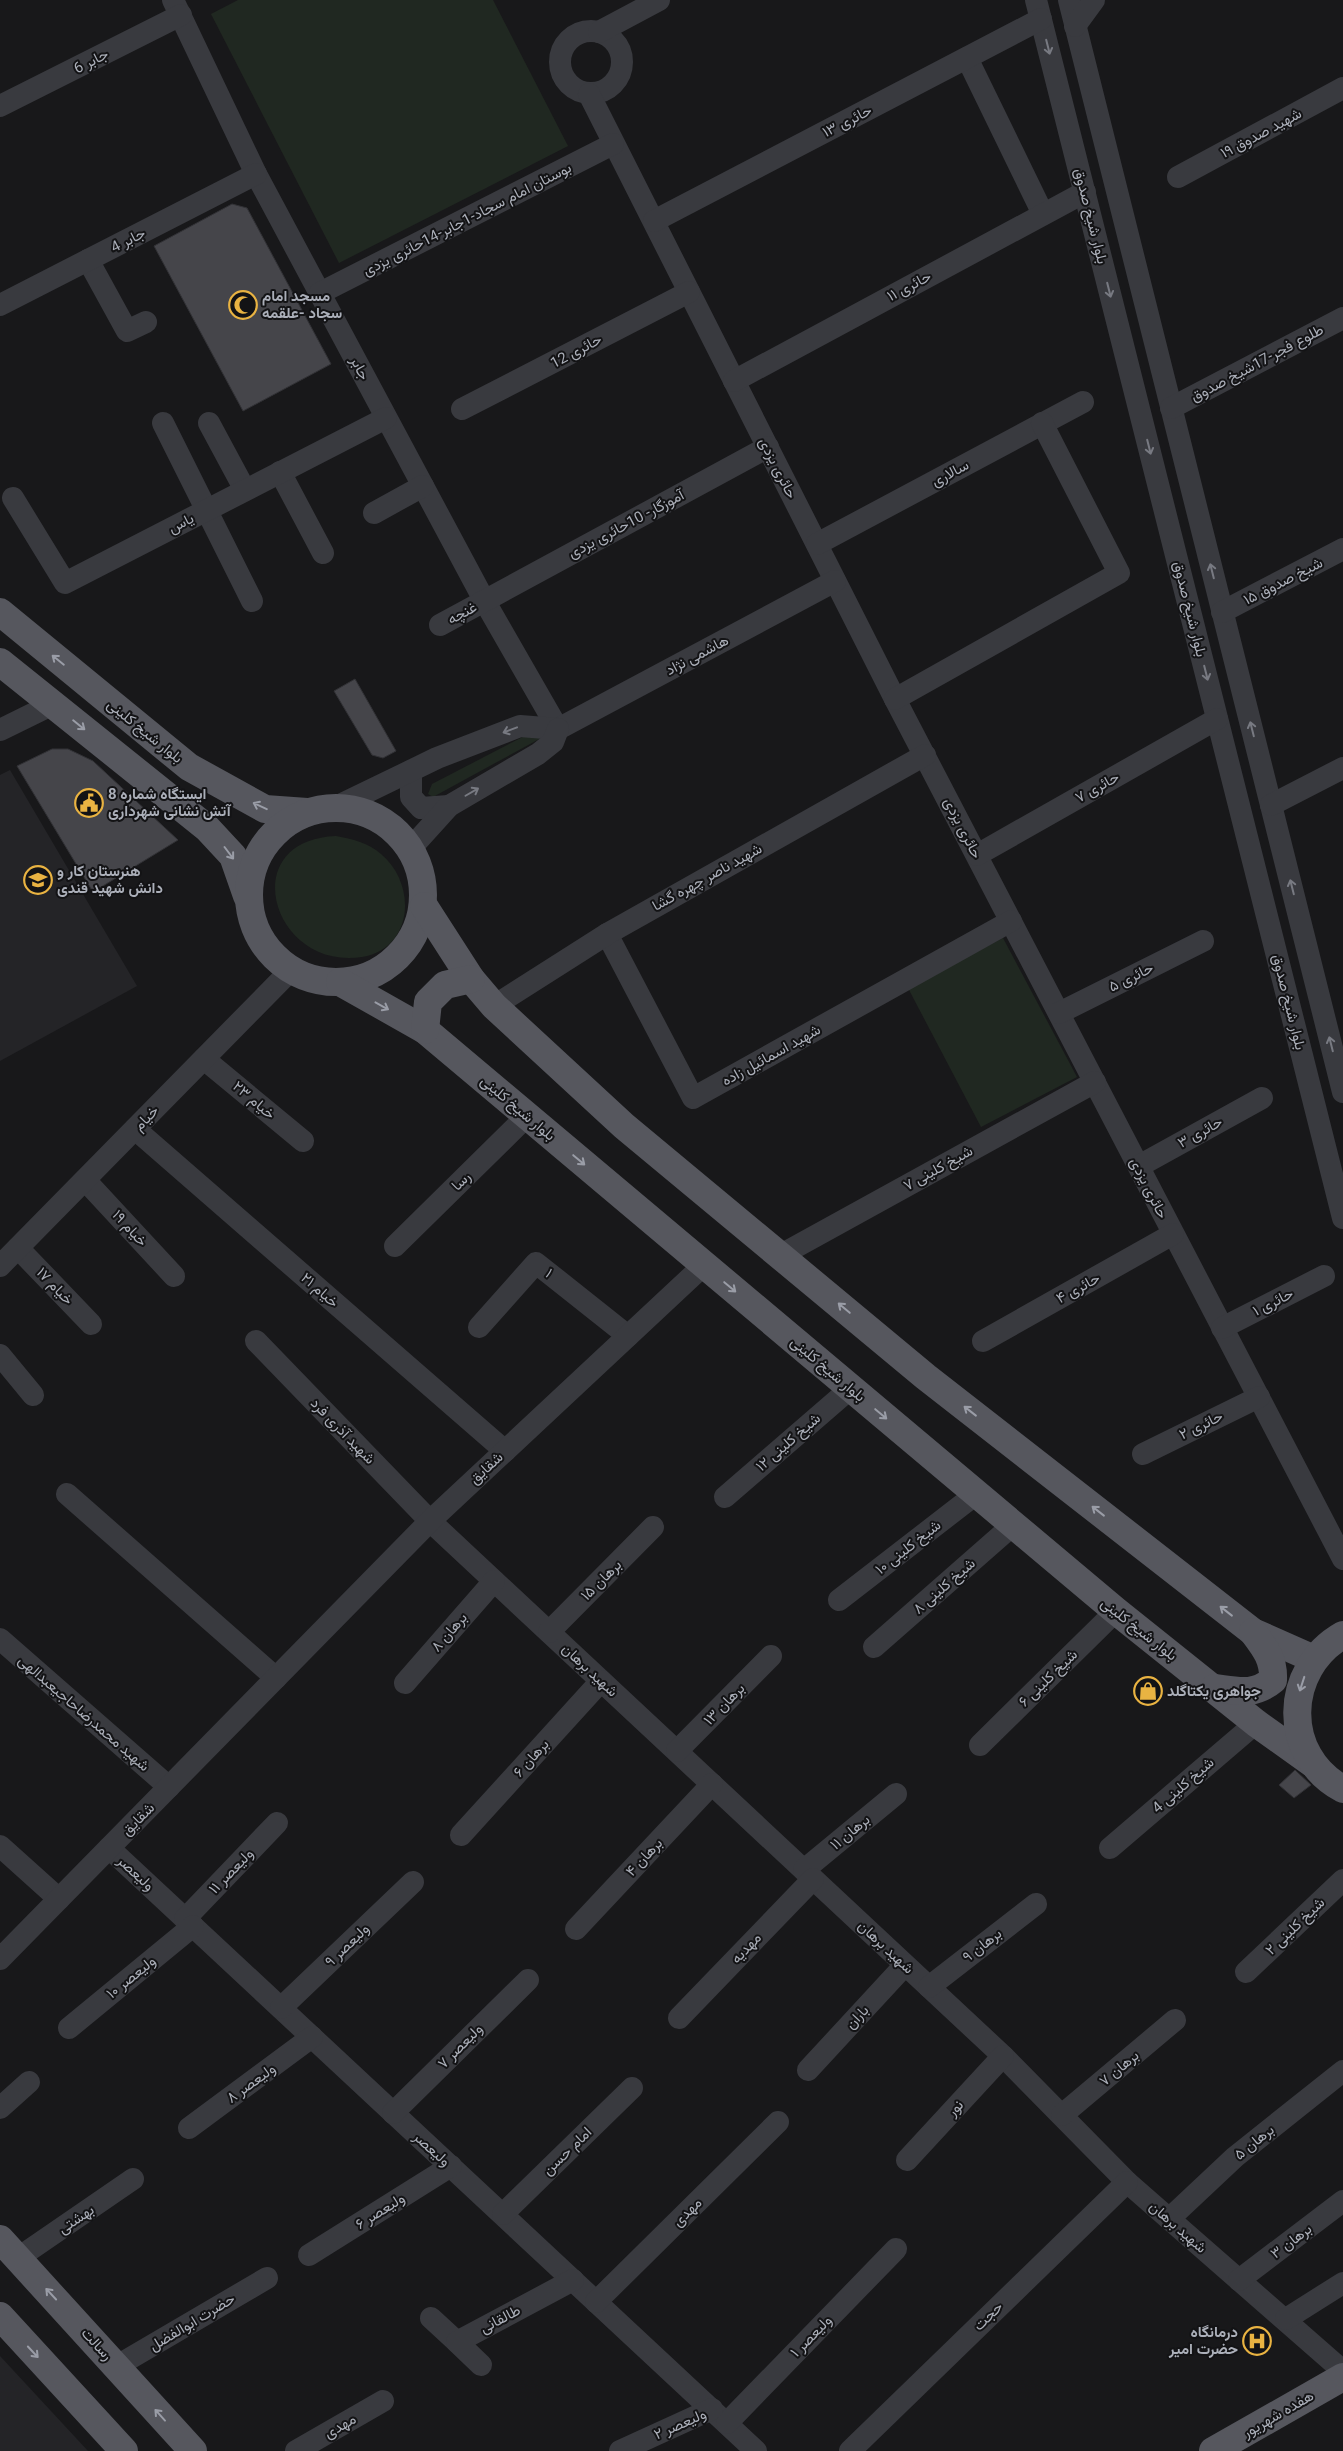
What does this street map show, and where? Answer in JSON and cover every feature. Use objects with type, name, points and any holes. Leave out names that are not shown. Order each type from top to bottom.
[{"type":"main road","name":"بلوار شیخ کلینی","points":[[0,612],[189,767],[265,809],[308,812]]},
{"type":"main road","points":[[0,662],[207,828],[233,856],[249,901],[255,928],[270,952],[291,970],[315,980],[340,982],[365,978],[393,962],[414,936],[424,906],[422,876],[411,848],[391,826],[365,812],[336,807],[308,812],[282,826],[263,846],[251,872],[249,901]]},
{"type":"main road","points":[[53,704],[83,680]]},
{"type":"main road","points":[[424,906],[471,979],[494,1006],[624,1126],[926,1377],[1253,1632],[1314,1659]]},
{"type":"main road","points":[[425,1030],[428,1002],[444,985],[471,979]]},
{"type":"main road","name":"بلوار شیخ کلینی","points":[[340,982],[425,1030],[1116,1611],[1256,1723],[1312,1763]]},
{"type":"main road","points":[[1214,1688],[1245,1692],[1263,1689],[1274,1680],[1274,1666],[1270,1654],[1253,1632]]},
{"type":"main road","points":[[1339,1789],[1312,1763],[1300,1738],[1296,1710],[1301,1683],[1314,1659],[1331,1642],[1343,1635]]},
{"type":"main road","name":"رسالت","points":[[0,2239],[193,2451]]},
{"type":"main road","points":[[0,2316],[124,2451]]},
{"type":"main road","name":"هفده شهریور","points":[[1213,2451],[1343,2377]]},
{"type":"street","points":[[599,32],[659,0]]},
{"type":"street","name":"بلوار شیخ صدوق","points":[[1069,0],[1343,1092]]},
{"type":"street","points":[[1075,26],[1094,0]]},
{"type":"street","name":"جابر 6","points":[[0,106],[177,8]]},
{"type":"street","name":"جابر","points":[[177,8],[256,174],[484,600],[558,729]]},
{"type":"street","name":"بلوار شیخ صدوق","points":[[1038,10],[1343,1218]]},
{"type":"street","name":"حائری ۱۳","points":[[654,221],[967,58],[1038,10]]},
{"type":"street","points":[[589,31],[599,32],[608,36],[616,43],[621,52],[621,72],[616,82],[600,93],[589,94],[584,94],[574,88],[563,78],[560,57],[563,47],[574,36],[589,31]]},
{"type":"street","points":[[967,58],[1043,214]]},
{"type":"street","name":"شهید صدوق ۱۹","points":[[1178,177],[1343,88]]},
{"type":"street","name":"حائری یزدی","points":[[589,94],[895,699],[1343,1559]]},
{"type":"street","name":"بوستان امام سجاد-1جابر-14حائری یزدی","points":[[320,293],[613,144]]},
{"type":"street","name":"جابر 4","points":[[0,305],[256,174]]},
{"type":"street","name":"حائری ۱۱","points":[[734,381],[1085,192]]},
{"type":"street","points":[[88,260],[127,331],[146,322]]},
{"type":"street","name":"حائری 12","points":[[462,409],[689,292]]},
{"type":"street","name":"طلوع فجر-17شیخ صدوق","points":[[1172,408],[1343,318]]},
{"type":"street","name":"سالاری","points":[[817,544],[1084,402]]},
{"type":"street","name":"یاس","points":[[14,498],[64,583],[386,418]]},
{"type":"street","points":[[163,423],[252,601]]},
{"type":"street","points":[[209,423],[245,490]]},
{"type":"street","points":[[895,699],[1119,573],[1042,423]]},
{"type":"street","name":"آموزگار- 10حائری یزدی","points":[[484,600],[768,447]]},
{"type":"street","points":[[280,472],[324,553]]},
{"type":"street","points":[[374,513],[423,486]]},
{"type":"street","name":"شیخ صدوق ۱۵","points":[[1222,612],[1343,550]]},
{"type":"street","name":"هاشمی نژاد","points":[[558,729],[836,581]]},
{"type":"street","name":"غنچه","points":[[440,625],[484,600]]},
{"type":"street","points":[[0,730],[53,704]]},
{"type":"street","name":"حائری ۷","points":[[977,855],[1218,719]]},
{"type":"street","points":[[336,807],[437,758],[520,726],[558,729],[553,742],[538,754],[449,806],[411,848]]},
{"type":"street","name":"شهید ناصر چهره گشا","points":[[494,1006],[607,934],[925,754]]},
{"type":"street","points":[[1271,806],[1343,768]]},
{"type":"street","points":[[412,771],[412,797],[421,808],[449,806]]},
{"type":"street","name":"شهید اسمائیل زاده","points":[[607,934],[693,1098],[1011,921]]},
{"type":"street","name":"حائری ۵","points":[[1059,1013],[1203,941]]},
{"type":"street","name":"خیام","points":[[0,1266],[291,970]]},
{"type":"street","name":"خیام ۲۳","points":[[204,1059],[303,1140]]},
{"type":"street","name":"شیخ کلینی ۷","points":[[780,1255],[1095,1082]]},
{"type":"street","name":"حائری ۳","points":[[1139,1166],[1262,1098]]},
{"type":"street","name":"رسا","points":[[395,1246],[527,1116]]},
{"type":"street","name":"خیام ۲۱","points":[[135,1129],[505,1451]]},
{"type":"street","name":"خیام ۱۹","points":[[85,1180],[174,1276]]},
{"type":"street","name":"حائری ۴","points":[[983,1341],[1173,1234]]},
{"type":"street","name":"خیام ۱۷","points":[[18,1248],[91,1324]]},
{"type":"street","name":"۱","points":[[479,1327],[536,1263],[628,1336]]},
{"type":"street","name":"شقایق","points":[[0,1959],[430,1521],[704,1265]]},
{"type":"street","name":"حائری ۱","points":[[1222,1328],[1324,1276]]},
{"type":"street","name":"شهید آذری فرد","points":[[256,1340],[430,1521]]},
{"type":"street","points":[[0,1356],[33,1395]]},
{"type":"street","name":"شیخ کلینی ۱۲","points":[[725,1497],[851,1388]]},
{"type":"street","name":"حائری ۲","points":[[1144,1454],[1259,1397]]},
{"type":"street","points":[[67,1494],[276,1678]]},
{"type":"street","name":"شیخ کلینی ۱۰","points":[[839,1600],[976,1494]]},
{"type":"street","name":"شهید برهان","points":[[430,1521],[1003,2056],[1127,2182],[1343,2370]]},
{"type":"street","name":"شیخ کلینی ۸","points":[[874,1647],[1013,1524]]},
{"type":"street","name":"برهان ۱۵","points":[[549,1632],[653,1527]]},
{"type":"street","name":"برهان ۸","points":[[405,1683],[494,1581]]},
{"type":"street","name":"شیخ کلینی ۶","points":[[980,1745],[1116,1611]]},
{"type":"street","name":"شهید محمدرضاحاجیعبدالهی","points":[[0,1638],[169,1787]]},
{"type":"street","name":"برهان ۱۳","points":[[677,1752],[771,1656]]},
{"type":"street","name":"برهان ۶","points":[[461,1835],[601,1680]]},
{"type":"street","name":"شیخ کلینی 4","points":[[1110,1848],[1256,1723]]},
{"type":"street","name":"برهان ۴","points":[[576,1929],[712,1784]]},
{"type":"street","name":"برهان ۱۱","points":[[808,1875],[896,1794]]},
{"type":"street","name":"ولیعصر ۱۱","points":[[189,1922],[277,1823]]},
{"type":"street","points":[[0,1846],[59,1899]]},
{"type":"street","name":"ولیعصر","points":[[109,1848],[756,2451]]},
{"type":"street","name":"مهدیه","points":[[679,2018],[808,1875]]},
{"type":"street","name":"شیخ کلینی ۲","points":[[1246,1972],[1343,1880]]},
{"type":"street","name":"ولیعصر ۹","points":[[281,2008],[413,1882]]},
{"type":"street","name":"برهان ۹","points":[[929,1987],[1036,1904]]},
{"type":"street","name":"ولیعصر ۱۰","points":[[69,2028],[189,1922]]},
{"type":"street","name":"باران","points":[[808,2070],[905,1965]]},
{"type":"street","name":"ولیعصر ۷","points":[[393,2113],[528,1980]]},
{"type":"street","name":"برهان ۷","points":[[1062,2116],[1175,2020]]},
{"type":"street","name":"ولیعصر ۸","points":[[189,2128],[312,2037]]},
{"type":"street","name":"نور","points":[[907,2160],[1003,2056]]},
{"type":"street","name":"برهان ۵","points":[[1169,2219],[1235,2157],[1343,2070]]},
{"type":"street","points":[[0,2108],[29,2082]]},
{"type":"street","name":"امام حسن","points":[[503,2214],[632,2088]]},
{"type":"street","name":"مهدی","points":[[596,2302],[778,2122]]},
{"type":"street","name":"ولیعصر ۶","points":[[309,2255],[451,2166]]},
{"type":"street","name":"بهشتی","points":[[18,2258],[134,2179]]},
{"type":"street","name":"حجت","points":[[850,2451],[1127,2182]]},
{"type":"street","name":"برهان ۳","points":[[1239,2280],[1343,2201]]},
{"type":"street","name":"ولیعصر ۱","points":[[719,2416],[896,2249]]},
{"type":"street","name":"حضرت ابوالفضل","points":[[117,2366],[266,2278]]},
{"type":"street","name":"طالقانی","points":[[457,2342],[573,2280]]},
{"type":"street","points":[[1286,2319],[1343,2283]]},
{"type":"street","points":[[431,2318],[481,2365]]},
{"type":"street","name":"مهدی","points":[[296,2451],[383,2401]]},
{"type":"street","name":"ولیعصر ۲","points":[[620,2451],[719,2416]]},
{"type":"shaded area","points":[[238,0],[493,0],[568,146],[339,263],[211,14]]},
{"type":"shaded area","points":[[540,728],[541,738],[433,797],[428,794],[432,784]]},
{"type":"shaded area","name":"هنرستان کار و دانش شهید قندی","points":[[10,770],[137,986],[0,1061],[0,775]]},
{"type":"shaded area","points":[[336,836],[366,844],[381,854],[393,867],[401,881],[405,897],[404,913],[400,928],[392,941],[379,951],[362,957],[331,956],[306,945],[287,926],[277,903],[276,880],[284,859],[304,843]]},
{"type":"shaded area","points":[[1003,938],[1077,1077],[981,1127],[908,988]]},
{"type":"shaded area","points":[[0,2356],[88,2451],[0,2451]]},
{"type":"building","name":"مسجد امام سجاد -علقمه","points":[[232,204],[247,208],[331,364],[243,411],[154,246]]},
{"type":"building","points":[[355,679],[396,751],[383,758],[372,755],[334,691]]},
{"type":"building","name":"ایستگاه شماره 8 آتش نشانی شهرداری","points":[[52,749],[68,749],[93,761],[178,840],[93,892],[17,766]]},
{"type":"building","points":[[1295,1770],[1311,1785],[1294,1798],[1279,1785]]},
{"type":"place","name":"مسجد امام سجاد -علقمه","points":[[243,305]]},
{"type":"place","name":"ایستگاه شماره 8 آتش نشانی شهرداری","points":[[89,803]]},
{"type":"place","name":"هنرستان کار و دانش شهید قندی","points":[[38,880]]},
{"type":"place","name":"جواهری یکتاگلد","points":[[1148,1691]]},
{"type":"place","name":"درمانگاه حضرت امیر","points":[[1257,2341]]}]
